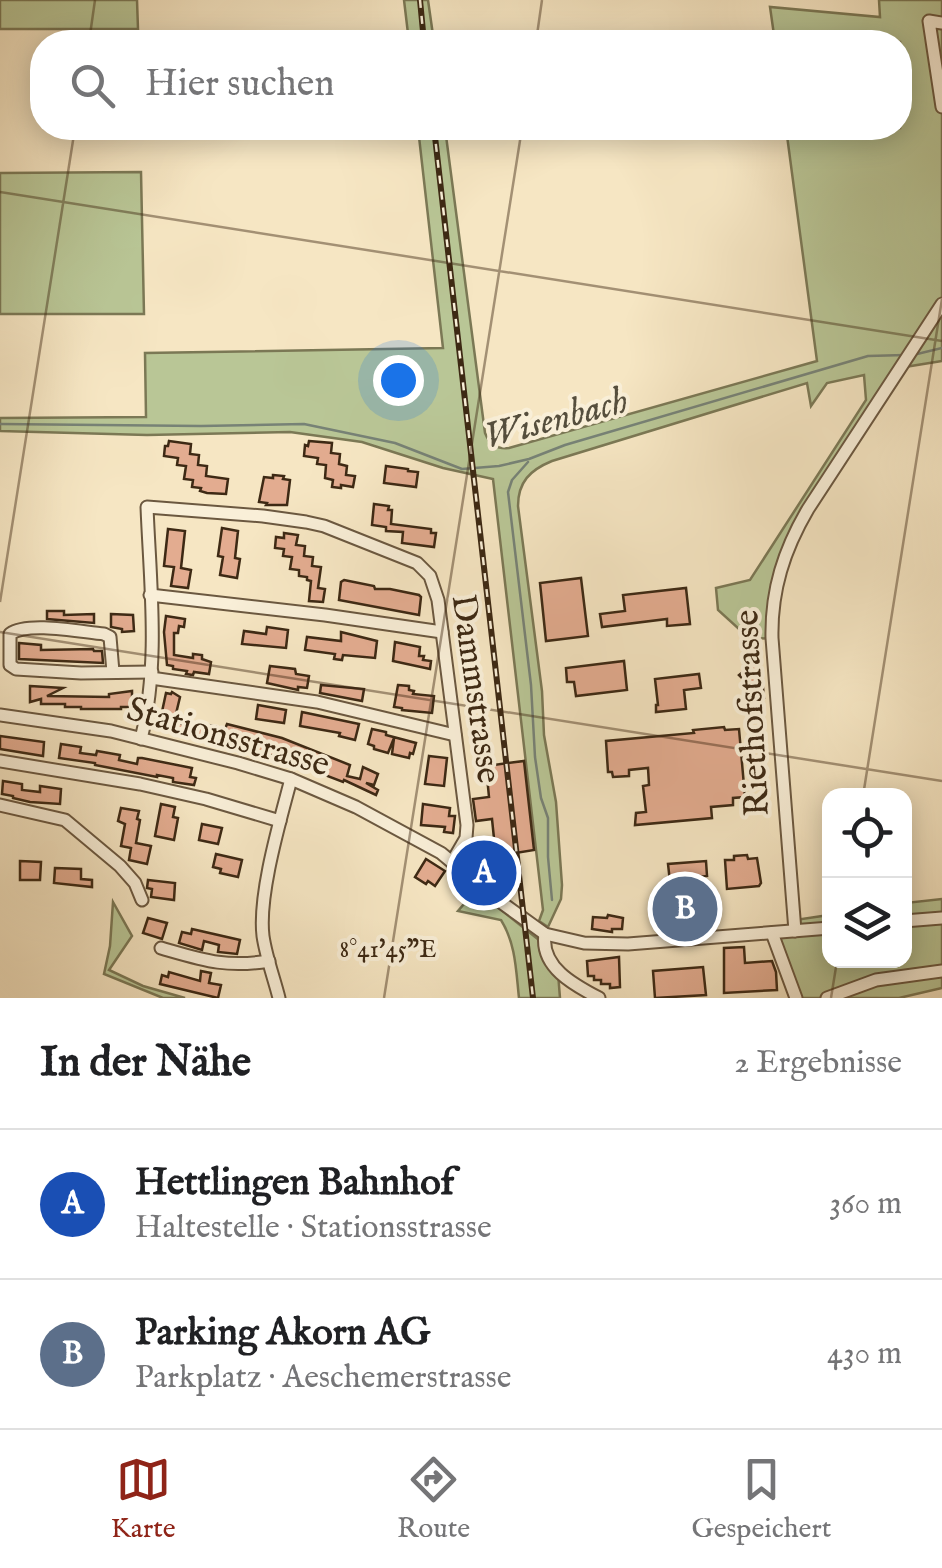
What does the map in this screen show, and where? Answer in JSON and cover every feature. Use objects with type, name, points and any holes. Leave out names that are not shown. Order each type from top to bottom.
[{"type":"street","points":[[942,23],[929,22],[942,106]]},
{"type":"street","name":"Riethofstrasse","points":[[795,930],[772,638],[775,592],[798,526],[942,304]]},
{"type":"street","name":"Dammstrasse","points":[[150,595],[148,507],[306,522],[416,563],[430,576],[438,600],[467,830],[463,846],[452,862]]},
{"type":"street","points":[[142,739],[152,675],[150,595],[442,632]]},
{"type":"street","points":[[113,672],[112,643],[104,634],[34,628],[16,629],[10,634],[10,665],[16,669],[152,675],[318,702],[455,735]]},
{"type":"street","name":"Stationsstrasse","points":[[0,716],[79,725],[238,763],[291,780],[356,807],[441,853],[545,934]]},
{"type":"street","points":[[0,762],[140,784],[206,798],[280,821]]},
{"type":"street","points":[[279,998],[262,916],[291,780]]},
{"type":"street","points":[[0,805],[65,820],[120,866],[135,883],[142,900]]},
{"type":"street","points":[[912,921],[942,918]]},
{"type":"street","points":[[599,998],[558,973],[543,947],[545,934],[604,945],[822,928]]},
{"type":"street","points":[[772,933],[796,998]]},
{"type":"street","points":[[162,948],[226,965],[269,961]]},
{"type":"street","points":[[828,998],[876,980],[942,971]]},
{"type":"green space","points":[[0,0],[137,0],[138,29],[0,29]]},
{"type":"green space","points":[[404,0],[428,0],[432,30],[408,30]]},
{"type":"green space","points":[[879,0],[942,0],[942,361],[899,368],[790,543],[772,638],[750,639],[718,610],[716,588],[750,580],[866,400],[864,375],[827,383],[811,406],[807,383],[552,461],[527,478],[518,506],[544,735],[556,802],[562,885],[561,899],[548,927],[539,921],[543,910],[493,479],[443,468],[362,442],[290,432],[147,435],[0,431],[0,418],[146,417],[145,353],[443,348],[419,140],[447,140],[485,433],[494,445],[509,448],[817,361],[788,140],[912,140],[912,30],[773,30],[770,7],[880,17]]},
{"type":"green space","points":[[141,172],[144,314],[0,314],[0,173]]},
{"type":"green space","points":[[476,890],[539,940],[558,973],[560,998],[519,998],[512,948],[501,920],[458,911]]},
{"type":"green space","points":[[942,899],[942,988],[899,998],[796,998],[772,933],[795,931],[795,920],[822,916],[822,968],[912,968],[912,902]]},
{"type":"green space","points":[[113,902],[132,936],[109,970],[143,986],[185,998],[163,998],[104,974]]},
{"type":"building","points":[[169,441],[191,444],[190,454],[199,455],[198,465],[207,466],[206,476],[228,479],[226,494],[192,487],[193,480],[184,479],[186,466],[177,465],[178,458],[164,456]]},
{"type":"building","points":[[309,441],[332,443],[331,453],[340,454],[339,464],[347,466],[346,475],[355,476],[353,487],[332,487],[333,480],[325,478],[326,465],[317,464],[318,458],[304,456]]},
{"type":"building","points":[[386,466],[418,472],[416,487],[384,483]]},
{"type":"building","points":[[273,475],[290,480],[287,505],[259,502],[264,477]]},
{"type":"building","points":[[374,504],[389,506],[391,524],[431,529],[431,533],[436,533],[434,547],[402,543],[403,532],[372,525]]},
{"type":"building","points":[[222,528],[238,531],[237,578],[220,575]]},
{"type":"building","points":[[168,529],[185,531],[181,568],[191,570],[188,588],[171,586],[174,567],[164,566]]},
{"type":"building","points":[[284,533],[298,535],[296,545],[305,546],[304,556],[313,557],[312,566],[321,567],[318,588],[325,589],[323,602],[309,601],[311,581],[299,576],[299,570],[290,569],[292,557],[283,556],[284,549],[275,548],[276,537],[284,538]]},
{"type":"building","points":[[581,578],[588,636],[546,641],[540,583]]},
{"type":"building","points":[[344,580],[419,595],[419,615],[339,600]]},
{"type":"building","points":[[686,588],[690,624],[667,626],[667,619],[602,627],[600,614],[625,611],[623,595]]},
{"type":"building","points":[[47,611],[94,614],[94,623],[47,619]]},
{"type":"building","points":[[111,614],[133,615],[134,631],[122,632],[111,627]]},
{"type":"building","points":[[166,616],[185,619],[184,627],[179,626],[178,633],[174,633],[174,655],[202,655],[202,659],[211,662],[209,674],[186,674],[187,671],[167,665]]},
{"type":"building","points":[[267,627],[288,630],[286,648],[242,644],[244,631],[266,634]]},
{"type":"building","points":[[341,632],[377,641],[375,658],[343,655],[342,660],[334,659],[335,654],[305,650],[307,637],[341,641]]},
{"type":"building","points":[[395,642],[420,647],[419,656],[431,661],[430,669],[393,661]]},
{"type":"building","points":[[19,643],[41,645],[41,650],[102,651],[103,663],[19,659]]},
{"type":"building","points":[[760,658],[764,698],[754,699],[753,691],[746,691],[745,681],[739,675],[744,671],[743,660]]},
{"type":"building","points":[[624,661],[627,690],[576,696],[574,682],[567,682],[566,668]]},
{"type":"building","points":[[270,666],[295,669],[296,674],[309,676],[307,688],[298,690],[267,683]]},
{"type":"building","points":[[699,674],[701,688],[684,690],[686,709],[656,712],[655,679]]},
{"type":"building","points":[[321,685],[364,689],[362,701],[320,693]]},
{"type":"building","points":[[398,685],[409,686],[413,694],[434,696],[432,713],[394,707]]},
{"type":"building","points":[[30,686],[63,688],[47,696],[109,697],[132,691],[132,707],[81,709],[41,704],[41,699],[30,702]]},
{"type":"building","points":[[166,693],[180,697],[174,722],[225,729],[227,724],[282,738],[350,765],[347,776],[360,779],[363,767],[378,774],[374,785],[366,783],[378,790],[376,795],[278,757],[163,727],[160,721]]},
{"type":"building","points":[[258,705],[286,710],[284,723],[256,719]]},
{"type":"building","points":[[302,712],[359,724],[355,740],[339,736],[340,733],[300,726]]},
{"type":"building","points":[[724,727],[739,729],[745,797],[733,798],[733,805],[711,807],[712,818],[635,825],[636,813],[646,812],[643,786],[649,785],[648,768],[629,770],[629,776],[613,777],[608,772],[606,741]]},
{"type":"building","points":[[372,729],[416,743],[413,754],[409,758],[392,754],[394,738],[388,753],[374,749],[368,744]]},
{"type":"building","points":[[0,736],[44,742],[43,756],[0,749]]},
{"type":"building","points":[[61,744],[81,747],[80,753],[120,755],[119,760],[137,764],[138,758],[142,758],[192,768],[190,777],[196,778],[194,785],[173,782],[173,778],[59,758]]},
{"type":"building","points":[[429,756],[447,758],[444,786],[425,784]]},
{"type":"building","points":[[524,761],[534,850],[509,854],[512,886],[499,887],[492,819],[476,821],[473,799],[489,797],[486,766]]},
{"type":"building","points":[[3,781],[22,784],[22,790],[40,792],[40,786],[61,789],[60,804],[30,802],[2,794]]},
{"type":"building","points":[[161,804],[175,807],[173,817],[178,818],[174,840],[155,836]]},
{"type":"building","points":[[423,804],[450,808],[449,816],[455,816],[453,833],[444,832],[445,827],[421,825]]},
{"type":"building","points":[[121,808],[139,811],[136,843],[151,846],[147,864],[129,860],[131,848],[121,846],[125,824],[118,821]]},
{"type":"building","points":[[202,824],[222,828],[218,844],[199,840]]},
{"type":"building","points":[[216,854],[242,860],[238,877],[213,867]]},
{"type":"building","points":[[747,855],[748,859],[757,858],[761,883],[727,889],[725,860]]},
{"type":"building","points":[[426,859],[445,871],[435,886],[415,877]]},
{"type":"building","points":[[20,861],[41,862],[40,880],[20,880]]},
{"type":"building","points":[[706,861],[707,876],[670,882],[668,864]]},
{"type":"building","points":[[55,868],[81,869],[81,879],[92,880],[92,887],[54,883]]},
{"type":"building","points":[[148,880],[175,883],[174,900],[151,897]]},
{"type":"building","points":[[593,917],[623,918],[622,929],[592,929]]},
{"type":"building","points":[[148,918],[167,923],[162,939],[143,933]]},
{"type":"building","points":[[192,929],[240,940],[237,954],[218,952],[219,945],[204,941],[202,950],[179,943],[182,932],[191,934]]},
{"type":"building","points":[[744,947],[745,963],[772,961],[777,990],[724,993],[724,948]]},
{"type":"building","points":[[619,957],[620,987],[610,988],[610,984],[601,984],[601,980],[588,976],[587,961]]},
{"type":"building","points":[[703,967],[706,995],[655,998],[653,971]]},
{"type":"building","points":[[201,971],[211,973],[209,983],[221,985],[218,998],[160,984],[162,975],[168,977],[169,972],[200,981]]},
{"type":"waterway","name":"Wisenbach","points":[[913,355],[942,348]]},
{"type":"waterway","name":"Wisenbach","points":[[0,424],[304,424],[395,443],[462,469],[529,459],[868,356],[905,355]]},
{"type":"waterway","points":[[528,462],[512,480],[508,492],[531,685],[535,757],[548,818],[552,900]]},
{"type":"railway","points":[[420,0],[423,30]]},
{"type":"railway","points":[[435,140],[533,998]]},
{"type":"place","name":"Hettlingen Bahnhof","points":[[484,873]]},
{"type":"place","name":"Parking Akorn AG","points":[[685,909]]}]
